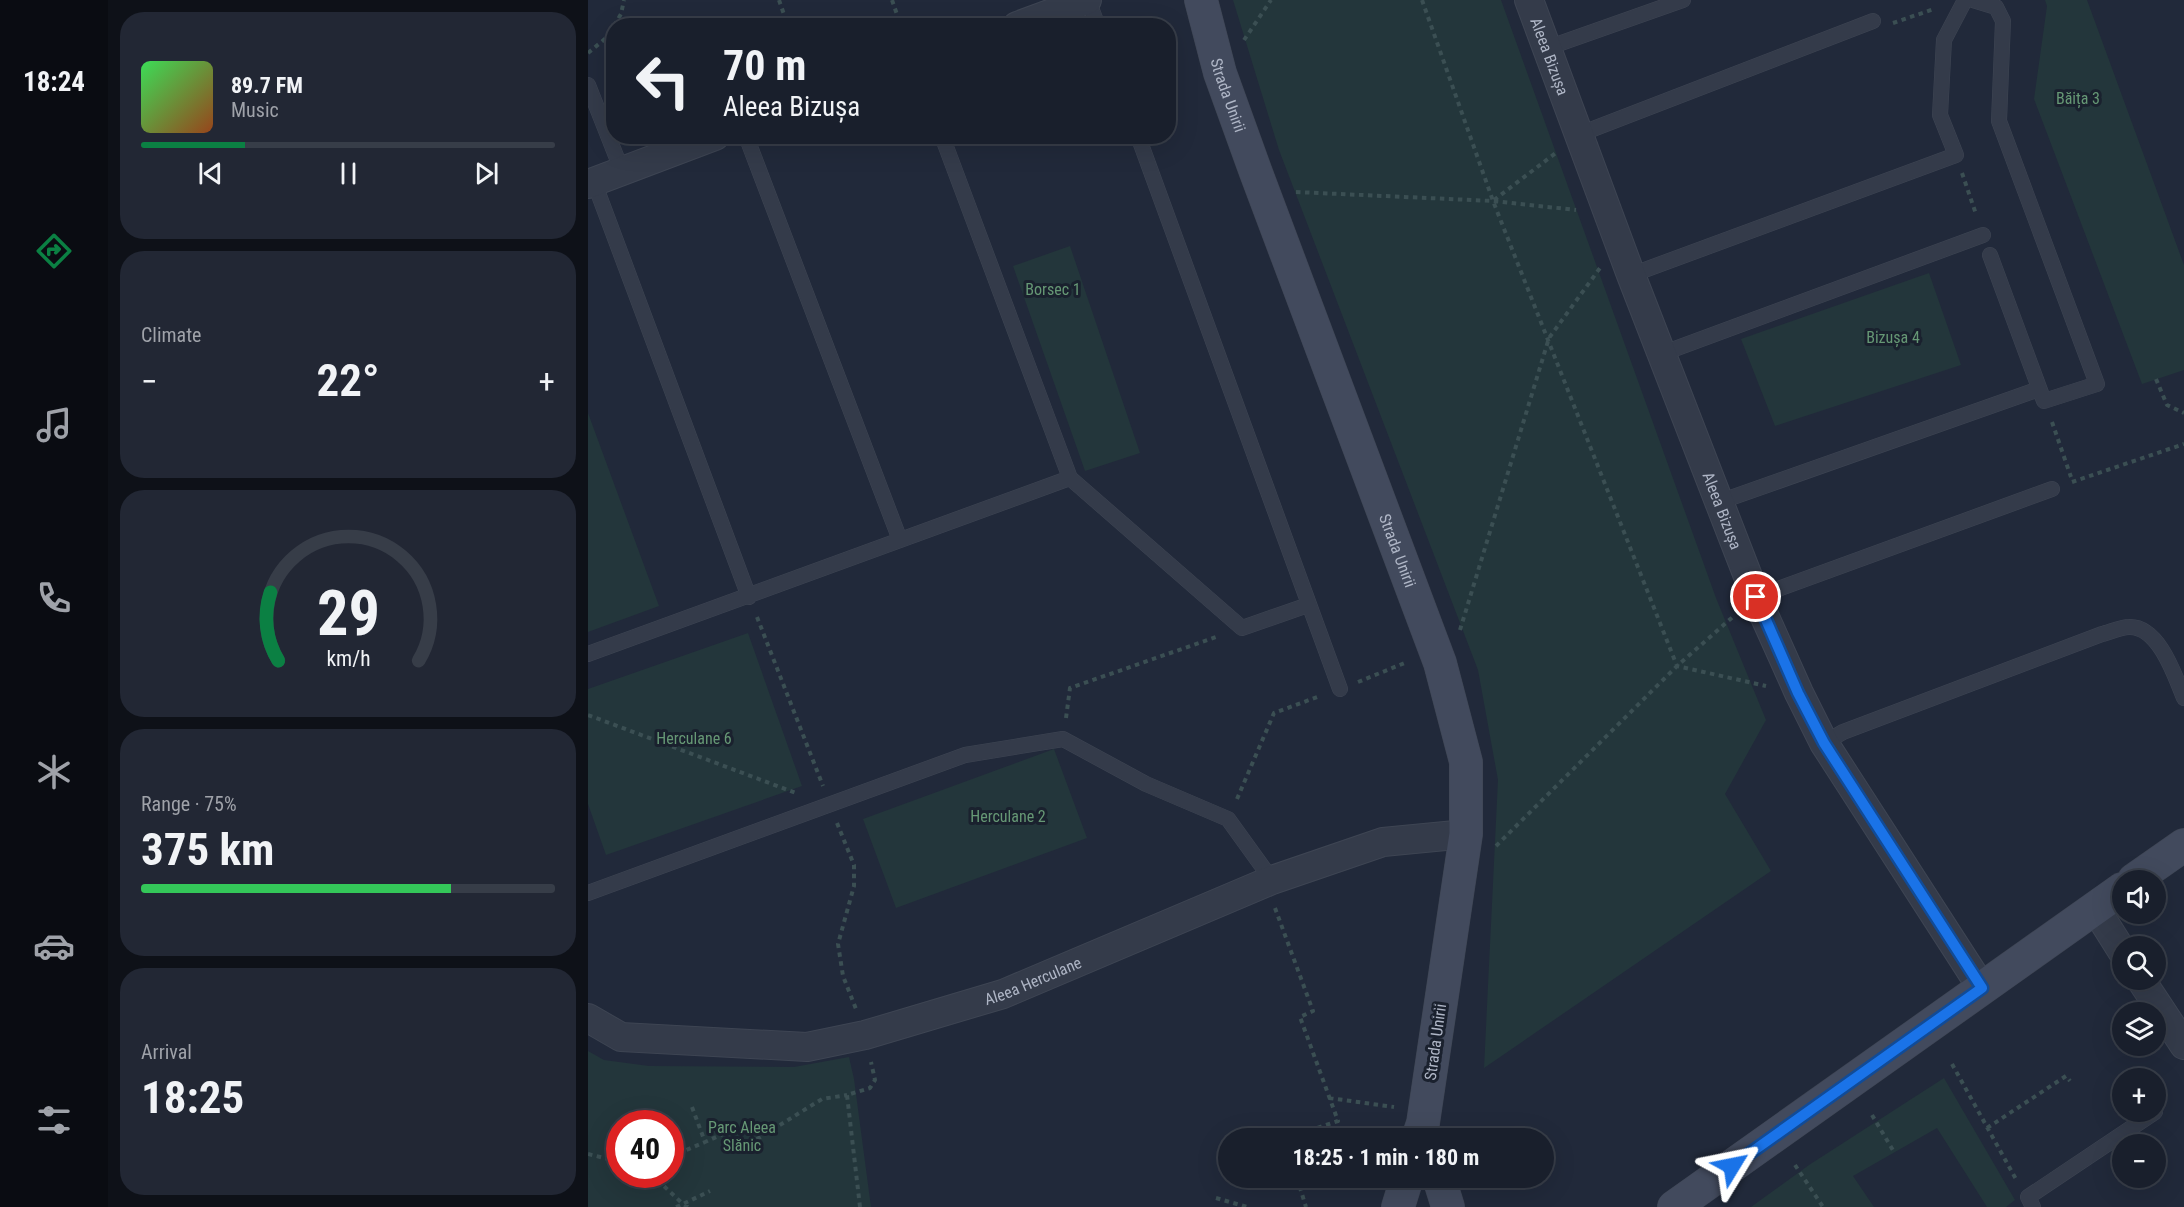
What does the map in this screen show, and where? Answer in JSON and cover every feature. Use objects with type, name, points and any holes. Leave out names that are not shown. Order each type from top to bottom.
[{"type":"main road","name":"Strada Unirii","points":[[1201,0],[1221,73],[1255,170],[1442,671],[1466,762],[1480,841],[1417,1127]]},
{"type":"main road","points":[[2148,870],[2184,845]]},
{"type":"main road","points":[[1674,1207],[2112,896]]},
{"type":"main road","points":[[1398,1207],[1404,1188]]},
{"type":"main road","points":[[1442,1188],[1449,1207]]},
{"type":"street","points":[[1039,18],[1088,0]]},
{"type":"street","name":"Aleea Bizușa","points":[[1529,0],[1661,354],[1756,597],[1798,693],[1824,743],[1982,988]]},
{"type":"street","points":[[591,183],[694,144]]},
{"type":"street","name":"Aleea Herculane","points":[[588,1018],[621,1037],[807,1047],[865,1035],[1003,994],[1269,882],[1383,842],[1480,841]]},
{"type":"street","points":[[2095,908],[2113,936]]},
{"type":"street","points":[[2148,990],[2184,1045]]},
{"type":"lane","points":[[1088,0],[1095,18]]},
{"type":"lane","points":[[1547,48],[1683,0]]},
{"type":"lane","points":[[1631,276],[1956,155],[1940,115],[1940,104],[1944,40],[1965,0]]},
{"type":"lane","points":[[1719,502],[2042,395],[2097,384],[1999,121],[2003,21],[1996,7],[1972,0]]},
{"type":"lane","points":[[1580,134],[1873,21]]},
{"type":"lane","points":[[588,85],[606,131]]},
{"type":"lane","points":[[611,144],[622,171]]},
{"type":"lane","points":[[749,144],[900,540]]},
{"type":"lane","points":[[945,144],[1070,478],[1242,628],[1308,604]]},
{"type":"lane","points":[[1141,144],[1340,689]]},
{"type":"lane","points":[[591,183],[749,597]]},
{"type":"lane","points":[[1661,354],[1983,235]]},
{"type":"lane","points":[[1990,255],[2042,395]]},
{"type":"lane","points":[[588,654],[1070,478]]},
{"type":"lane","points":[[1756,597],[2052,489]]},
{"type":"lane","points":[[1824,743],[1844,732],[2102,634],[2130,627],[2141,630],[2156,640],[2170,664],[2184,698]]},
{"type":"lane","points":[[588,893],[965,755],[1063,739],[1146,784],[1228,819],[1269,882]]},
{"type":"lane","points":[[2033,1207],[2028,1197],[2140,1122]]},
{"type":"path","points":[[619,18],[624,0]]},
{"type":"path","points":[[779,0],[785,18]]},
{"type":"path","points":[[892,0],[898,18]]},
{"type":"path","points":[[1242,42],[1271,0]]},
{"type":"path","points":[[1422,0],[1493,201],[1677,666]]},
{"type":"path","points":[[1873,21],[1886,26],[1939,8]]},
{"type":"path","points":[[588,53],[606,38]]},
{"type":"path","points":[[1493,201],[1580,134]]},
{"type":"path","points":[[1956,155],[1983,235]]},
{"type":"path","points":[[1292,192],[1493,201],[1609,213]]},
{"type":"path","points":[[1459,633],[1549,338],[1619,242]]},
{"type":"path","points":[[2156,379],[2167,405],[2184,413]]},
{"type":"path","points":[[2042,395],[2073,482]]},
{"type":"path","points":[[2052,489],[2184,444]]},
{"type":"path","points":[[684,1151],[723,1134],[741,1149],[822,1099],[870,1088],[875,1080],[865,1035],[843,976],[838,944],[854,886],[854,865],[749,597]]},
{"type":"path","points":[[1480,841],[1756,597]]},
{"type":"path","points":[[1063,739],[1070,688],[1242,628]]},
{"type":"path","points":[[1228,819],[1275,714],[1417,658]]},
{"type":"path","points":[[1677,666],[1798,693]]},
{"type":"path","points":[[588,715],[830,806]]},
{"type":"path","points":[[1269,882],[1313,1011],[1300,1017],[1338,1121],[1317,1128]]},
{"type":"path","points":[[1952,1064],[2011,1173]]},
{"type":"path","points":[[1987,1128],[2066,1076],[2070,1082]]},
{"type":"path","points":[[847,1095],[861,1207]]},
{"type":"path","points":[[1329,1098],[1417,1127]]},
{"type":"path","points":[[692,1107],[705,1142]]},
{"type":"path","points":[[1872,1115],[1894,1152]]},
{"type":"path","points":[[588,1154],[606,1158]]},
{"type":"path","points":[[1795,1166],[1823,1207]]},
{"type":"path","points":[[666,1188],[685,1205]]},
{"type":"path","points":[[1300,1188],[1306,1207]]},
{"type":"path","points":[[676,1207],[685,1205],[710,1191]]},
{"type":"path","points":[[1216,1198],[1247,1207]]},
{"type":"green space","points":[[1233,0],[1501,0],[1716,598],[1766,720],[1725,794],[1771,871],[1484,1068],[1498,780],[1478,670],[1279,150]]},
{"type":"green space","name":"Băița 3","points":[[2045,0],[2087,0],[2184,265],[2184,370],[2142,384],[2034,99],[2047,6]]},
{"type":"green space","name":"Borsec 1","points":[[1070,246],[1140,453],[1085,471],[1013,266]]},
{"type":"green space","name":"Bizușa 4","points":[[1929,273],[1961,365],[1775,426],[1741,339]]},
{"type":"green space","points":[[588,413],[659,606],[588,632]]},
{"type":"green space","name":"Herculane 6","points":[[748,633],[802,786],[606,855],[588,804],[588,689]]},
{"type":"green space","name":"Herculane 2","points":[[1054,749],[1087,838],[896,908],[863,819]]},
{"type":"green space","name":"Parc Aleea Slănic","points":[[588,1051],[604,1060],[649,1066],[794,1067],[849,1057],[871,1207],[588,1207]]},
{"type":"green space","points":[[1944,1078],[2015,1200],[2006,1207],[1987,1207],[1937,1128],[1853,1176],[1874,1207],[1751,1207],[1809,1165]]},
{"type":"route","points":[[1732,1166],[1982,988],[1824,743],[1798,693],[1756,597]]}]
